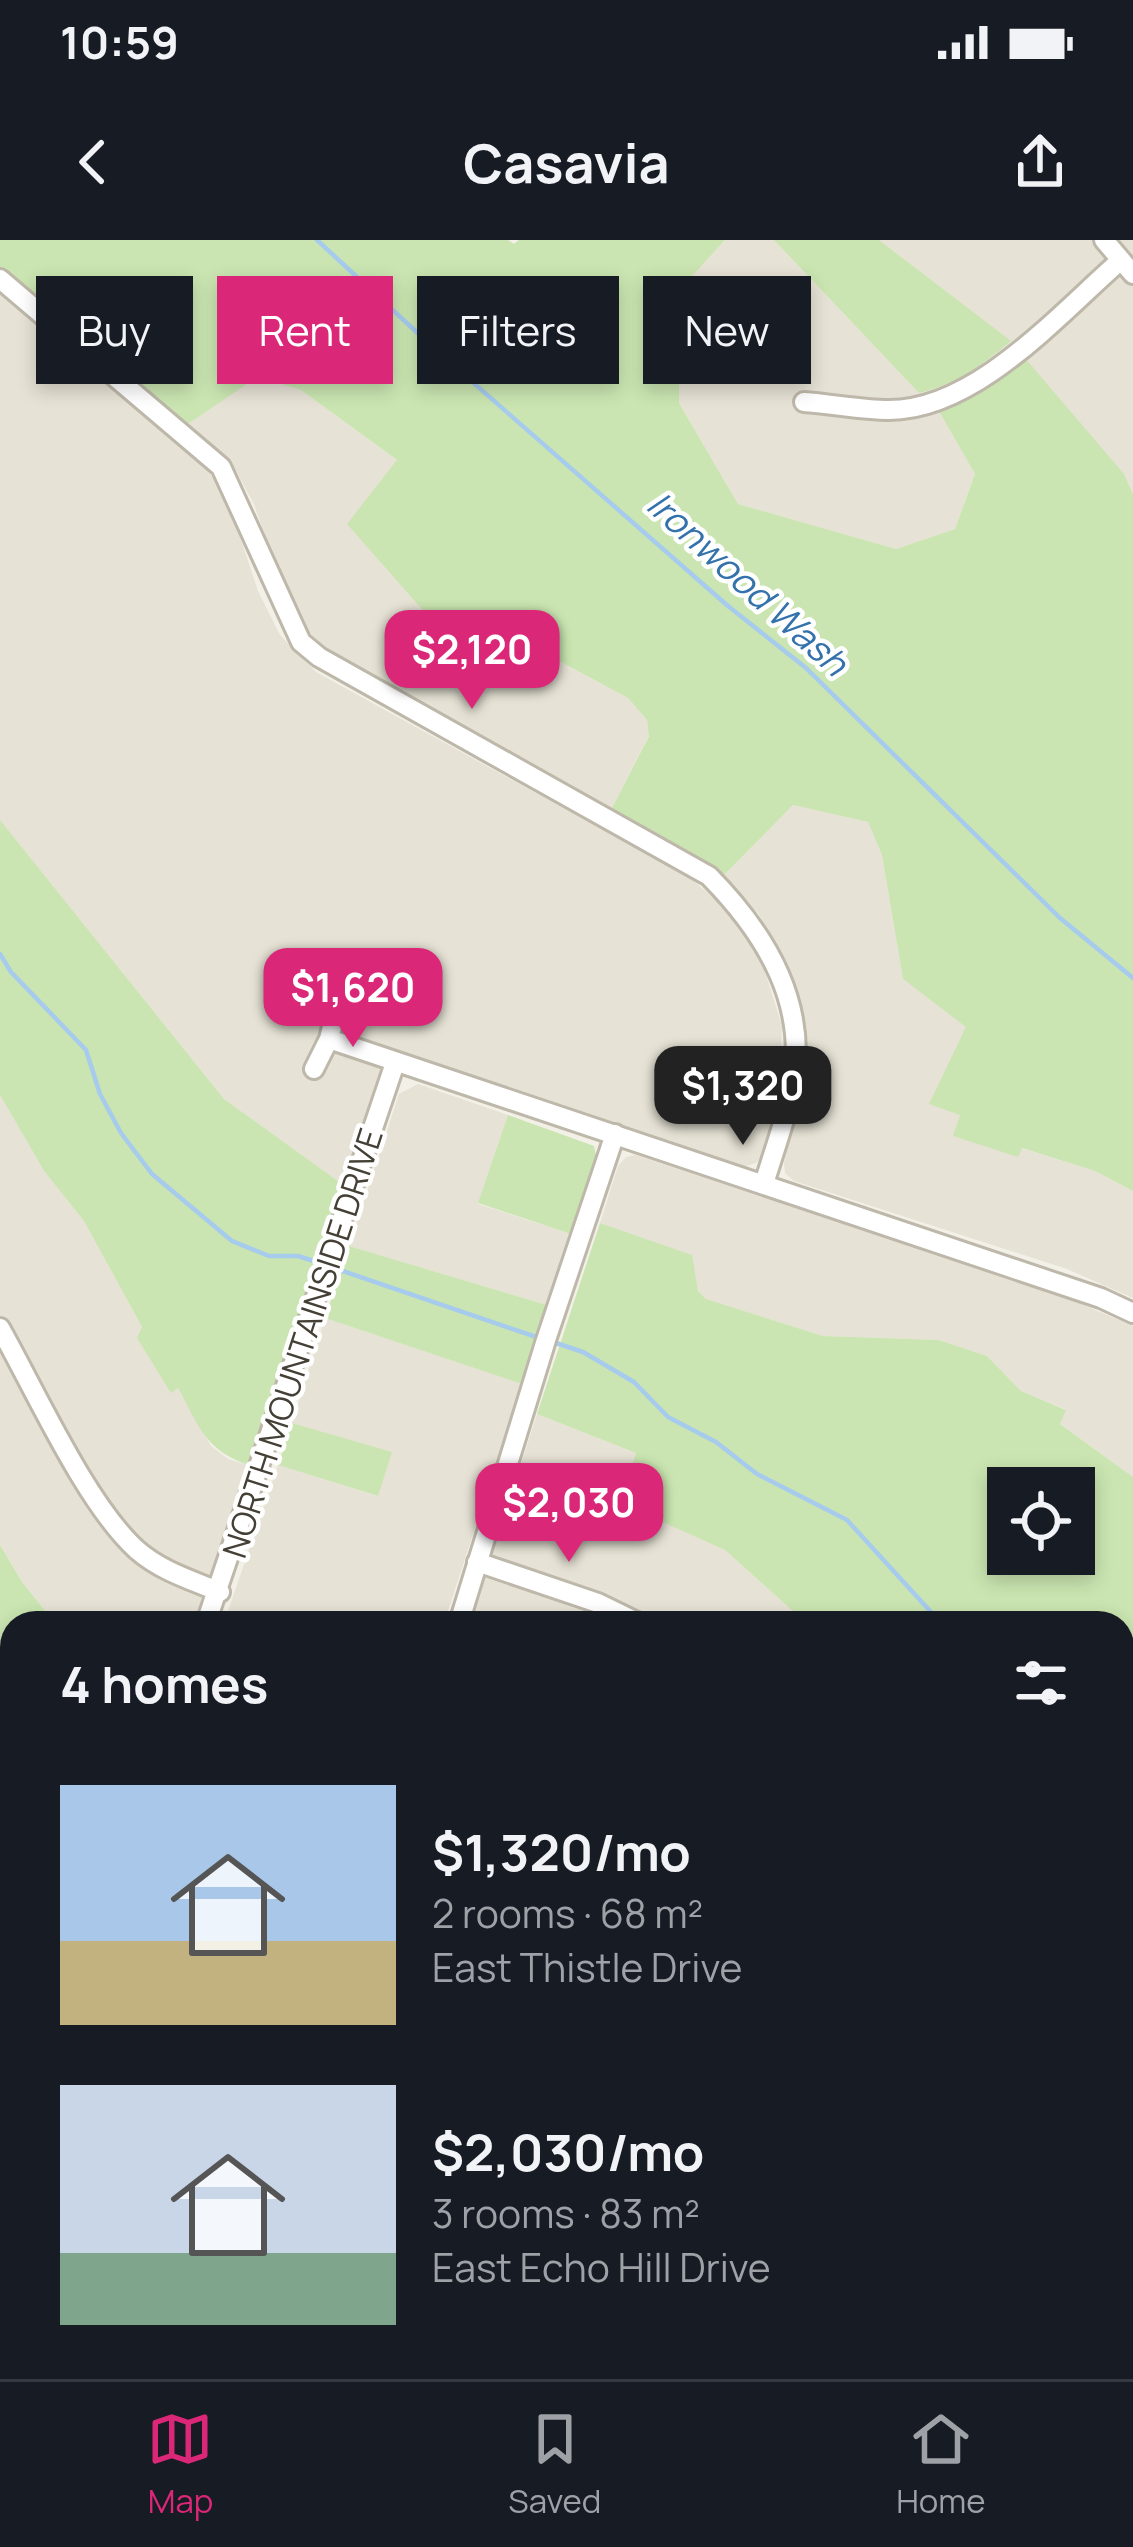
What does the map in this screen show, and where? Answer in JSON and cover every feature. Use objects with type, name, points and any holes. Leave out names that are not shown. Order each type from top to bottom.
[{"type":"street","points":[[804,402],[892,410],[940,400],[985,378],[1127,267],[1104,240]]},
{"type":"street","points":[[0,279],[221,467],[301,642],[319,657],[709,876],[747,915],[781,970],[796,1045],[792,1091],[764,1184]]},
{"type":"street","points":[[314,1069],[336,1010]]},
{"type":"street","points":[[329,1039],[1101,1298],[1133,1313]]},
{"type":"street","name":"NORTH MOUNTAINSIDE DRIVE","points":[[211,1611],[395,1063]]},
{"type":"street","points":[[463,1611],[615,1134]]},
{"type":"street","points":[[0,1328],[91,1490],[134,1547],[169,1571],[220,1592]]},
{"type":"street","points":[[477,1562],[613,1611]]},
{"type":"shaded area","points":[[725,240],[774,240],[808,276],[691,276]]},
{"type":"shaded area","points":[[879,240],[1133,240],[1133,494],[1124,474],[989,387],[940,411],[975,474],[955,529],[896,549],[738,504],[679,403],[679,384],[811,384],[811,279],[919,393],[948,386],[979,368],[1010,341]]},
{"type":"shaded area","points":[[0,294],[36,324],[36,384],[109,384],[196,456],[226,495],[258,591],[280,635],[316,672],[690,878],[730,911],[761,959],[782,1026],[779,1090],[765,1153],[756,1163],[743,1167],[392,1051],[342,1184],[224,1099],[0,820]]},
{"type":"shaded area","points":[[246,384],[280,384],[301,390],[398,461],[473,655],[561,662],[628,698],[647,720],[649,735],[611,810],[339,660],[301,625],[288,602],[254,504],[237,473],[188,424]]},
{"type":"shaded area","points":[[793,805],[868,822],[882,855],[903,979],[967,1027],[954,1136],[1018,1156],[1021,1148],[1095,1171],[1133,1191],[1133,1298],[1067,1269],[794,1181],[785,1173],[806,1079],[804,1020],[788,965],[758,913],[723,876]]},
{"type":"shaded area","points":[[418,1084],[508,1115],[478,1204],[571,1234],[547,1305],[349,1246],[399,1094]]},
{"type":"shaded area","points":[[0,1095],[44,1171],[84,1221],[142,1327],[171,1392],[178,1388],[211,1446],[228,1459],[252,1466],[201,1611],[45,1611],[0,1545]]},
{"type":"shaded area","points":[[635,1155],[1032,1283],[1133,1326],[1133,1477],[1059,1423],[1065,1409],[1021,1391],[987,1356],[939,1340],[823,1336],[706,1299],[698,1291],[691,1255],[600,1223],[618,1166]]},
{"type":"shaded area","points":[[325,1318],[522,1384],[448,1611],[228,1611],[278,1465],[377,1496],[391,1452],[292,1423]]},
{"type":"shaded area","points":[[537,1414],[636,1453],[621,1503],[725,1550],[793,1611],[474,1611]]},
{"type":"green space","points":[[0,240],[508,240],[514,244],[519,240],[725,240],[692,276],[643,276],[643,384],[679,384],[679,403],[738,504],[896,549],[955,529],[975,474],[939,411],[989,387],[1024,357],[1124,474],[1133,494],[1133,1191],[1095,1171],[1022,1148],[1018,1157],[953,1136],[960,1115],[929,1104],[966,1027],[903,979],[882,855],[868,822],[793,805],[723,876],[611,810],[649,736],[647,720],[628,698],[561,662],[473,655],[435,624],[347,524],[397,460],[301,390],[281,384],[393,384],[393,276],[217,276],[217,384],[247,384],[188,424],[140,384],[193,384],[193,276],[36,276],[36,298],[0,268]]},
{"type":"green space","points":[[774,240],[879,240],[1011,341],[968,373],[919,393]]},
{"type":"green space","points":[[0,820],[224,1099],[342,1184],[252,1466],[214,1446],[178,1388],[171,1393],[137,1338],[142,1327],[84,1221],[44,1171],[0,1095]]},
{"type":"green space","points":[[508,1115],[594,1146],[596,1156],[571,1234],[478,1203]]},
{"type":"green space","points":[[600,1223],[692,1255],[698,1291],[706,1299],[823,1336],[939,1340],[987,1356],[1021,1391],[1066,1410],[1060,1424],[1133,1477],[1133,1611],[793,1611],[725,1550],[620,1503],[636,1453],[537,1414]]},
{"type":"green space","points":[[349,1246],[547,1305],[522,1384],[325,1318]]},
{"type":"green space","points":[[292,1423],[392,1452],[378,1496],[278,1465]]},
{"type":"green space","points":[[0,1545],[45,1611],[0,1611]]},
{"type":"waterway","name":"Ironwood Wash","points":[[317,240],[728,606],[806,668],[1060,918],[1133,978]]},
{"type":"waterway","points":[[0,954],[11,972],[86,1050],[100,1094],[121,1133],[152,1174],[232,1241],[269,1256],[298,1256],[320,1263]]},
{"type":"waterway","points":[[331,1267],[542,1339]]},
{"type":"waterway","points":[[553,1342],[583,1352],[634,1382],[668,1417],[716,1442],[757,1474],[847,1520],[930,1611]]}]
